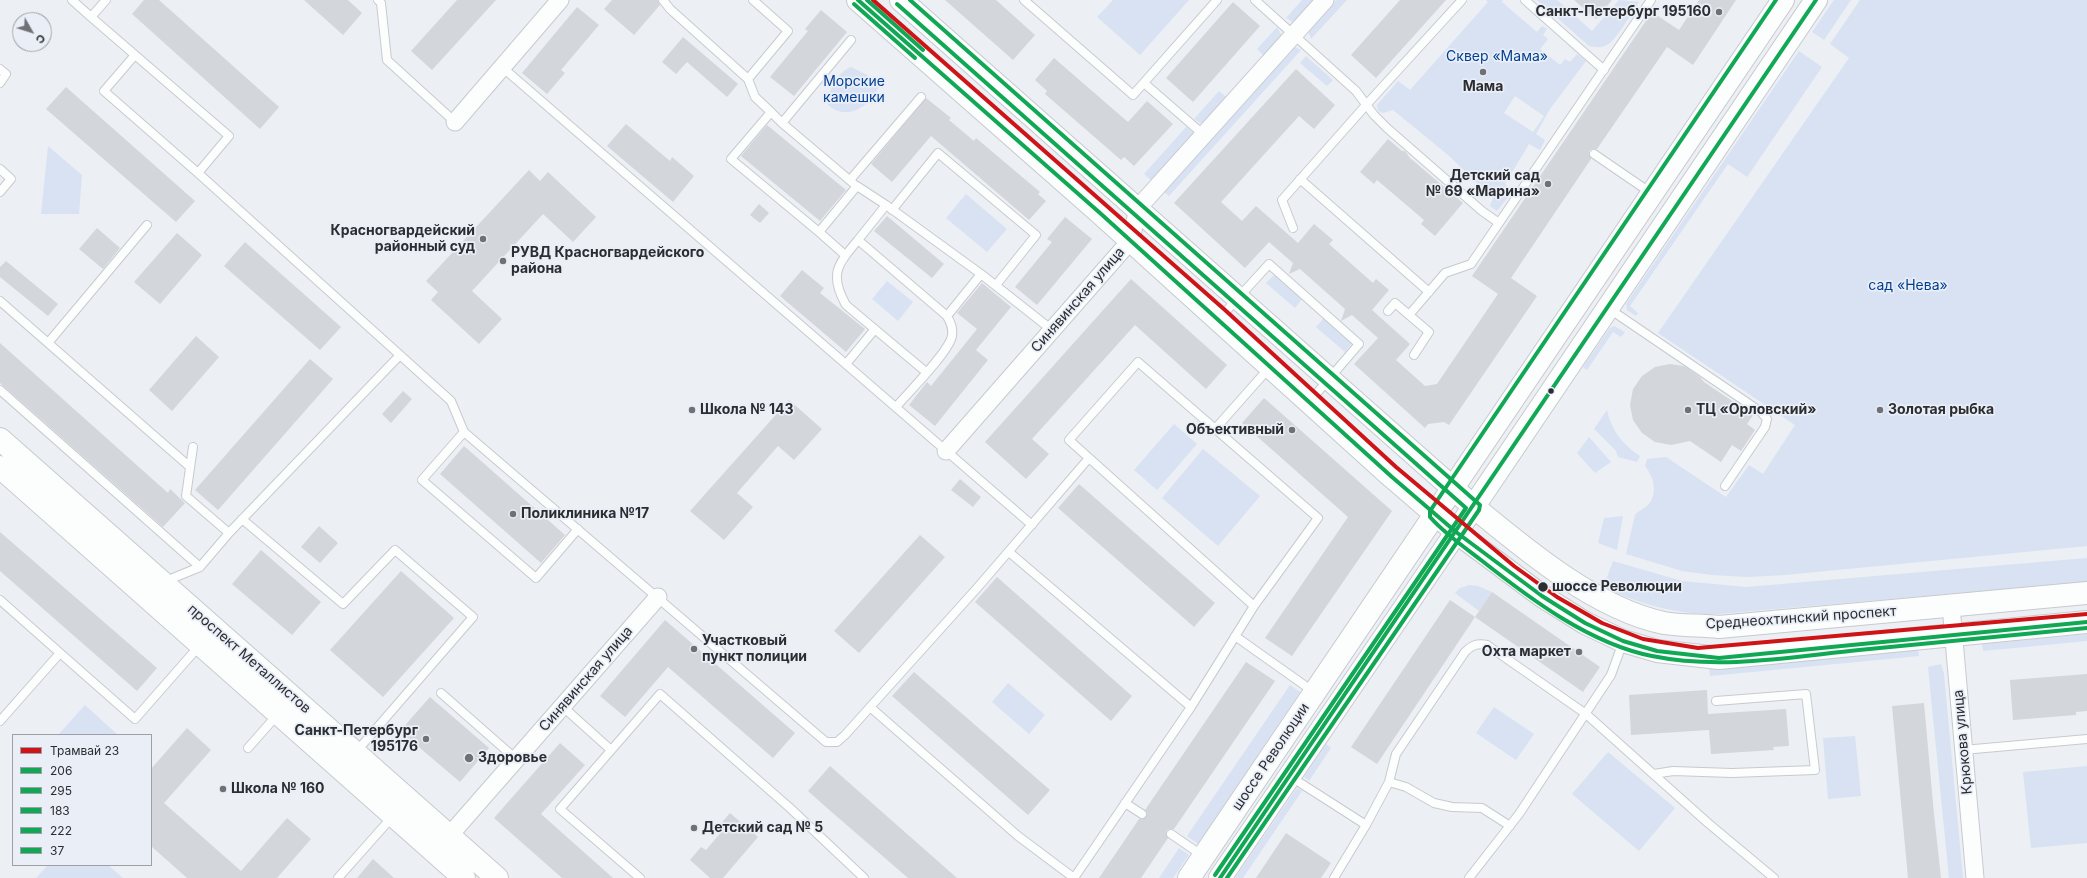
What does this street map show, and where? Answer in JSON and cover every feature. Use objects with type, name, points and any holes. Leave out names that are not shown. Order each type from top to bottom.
[{"type":"main road","name":"Среднеохтинский проспект","points":[[858,0],[1131,240],[1456,532],[1542,596],[1585,623],[1623,641],[1656,651],[1719,658],[2087,622]]},
{"type":"main road","name":"Среднеохтинский проспект","points":[[901,0],[1330,378],[1452,489],[1522,547],[1597,596],[1632,612],[1664,623],[1718,627],[2087,593]]},
{"type":"main road","name":"шоссе Революции","points":[[1189,878],[1783,0]]},
{"type":"main road","name":"шоссе Революции","points":[[1220,878],[1474,507],[1816,0]]},
{"type":"main road","name":"проспект Металлистов","points":[[0,439],[356,753],[434,852],[464,878]]},
{"type":"main road","name":"проспект Металлистов","points":[[0,467],[278,713],[400,807],[449,835],[497,878]]},
{"type":"street","points":[[455,122],[560,0]]},
{"type":"street","name":"Синявинская улица","points":[[946,451],[1131,240],[1138,208],[1324,0]]},
{"type":"street","name":"Синявинская улица","points":[[434,852],[658,597]]},
{"type":"street","name":"Крюкова улица","points":[[1951,606],[1975,878]]},
{"type":"lane","points":[[72,0],[229,136],[198,173]]},
{"type":"lane","points":[[91,17],[106,0]]},
{"type":"lane","points":[[663,0],[670,9],[748,79],[756,97],[782,123],[857,186],[996,285],[1052,330]]},
{"type":"lane","points":[[748,79],[788,31],[753,0]]},
{"type":"lane","points":[[1024,0],[1133,95],[1217,0]]},
{"type":"lane","points":[[1256,0],[1356,91],[1374,115],[1387,128],[1482,211],[1499,223]]},
{"type":"lane","points":[[1293,228],[1282,200],[1462,0]]},
{"type":"lane","points":[[1525,0],[1604,70]]},
{"type":"lane","points":[[1409,315],[1445,273],[1471,264],[1499,223],[1564,135],[1604,70],[1651,0]]},
{"type":"lane","points":[[381,1],[387,60],[455,122]]},
{"type":"lane","points":[[782,123],[851,40]]},
{"type":"lane","points":[[135,55],[104,91],[198,173],[451,401],[464,432],[826,742],[837,742],[845,735],[1009,552],[1090,458]]},
{"type":"lane","points":[[502,67],[1032,525]]},
{"type":"lane","points":[[0,69],[6,74],[0,83]]},
{"type":"lane","points":[[1144,83],[1204,135]]},
{"type":"lane","points":[[850,180],[921,97]]},
{"type":"lane","points":[[771,112],[731,159],[845,255]]},
{"type":"lane","points":[[926,372],[846,305],[839,292],[836,278],[838,267],[845,255],[938,153],[1036,235],[996,285]]},
{"type":"lane","points":[[1594,154],[1652,193]]},
{"type":"lane","points":[[0,169],[11,179],[0,192]]},
{"type":"lane","points":[[1300,179],[1429,292]]},
{"type":"lane","points":[[819,232],[857,186]]},
{"type":"lane","points":[[48,343],[147,225]]},
{"type":"lane","points":[[858,240],[947,316],[952,326],[952,338],[944,351],[896,407]]},
{"type":"lane","points":[[1219,319],[1269,264],[1360,344],[1310,401]]},
{"type":"lane","points":[[947,316],[981,274]]},
{"type":"lane","points":[[0,301],[190,467]]},
{"type":"lane","points":[[1388,311],[1395,303],[1429,332],[1414,355]]},
{"type":"lane","points":[[1608,308],[1761,412],[1767,419],[1765,427],[1725,486]]},
{"type":"lane","points":[[846,364],[875,329]]},
{"type":"lane","points":[[166,586],[173,578],[200,567],[242,519],[400,355]]},
{"type":"lane","points":[[870,707],[1018,836],[1074,878],[1191,707],[1254,606],[1318,518],[1138,362],[1069,440],[1254,606]]},
{"type":"lane","points":[[1215,429],[1271,366]]},
{"type":"lane","points":[[0,390],[200,567]]},
{"type":"lane","points":[[464,432],[422,480],[524,568],[536,578],[578,529]]},
{"type":"lane","points":[[193,447],[186,496],[229,533]]},
{"type":"lane","points":[[242,519],[344,604],[396,550],[473,617],[356,753]]},
{"type":"lane","points":[[1009,552],[1191,707]]},
{"type":"lane","points":[[0,600],[135,719],[200,644]]},
{"type":"lane","points":[[1234,636],[1315,692]]},
{"type":"lane","points":[[1470,878],[1510,826],[1586,714],[1611,675],[1623,641]]},
{"type":"lane","points":[[1334,878],[1366,825],[1389,782],[1396,754],[1465,652],[1472,646],[1479,644],[1487,645],[1586,714],[1708,823],[1774,878]]},
{"type":"lane","points":[[0,720],[60,653]]},
{"type":"lane","points":[[441,693],[516,759]]},
{"type":"lane","points":[[640,878],[560,809],[660,694],[790,808],[864,878]]},
{"type":"lane","points":[[1654,774],[1673,771],[1732,773],[1815,770],[1806,694],[1716,702]]},
{"type":"lane","points":[[562,706],[611,750]]},
{"type":"lane","points":[[248,748],[278,713]]},
{"type":"lane","points":[[1963,750],[2087,739]]},
{"type":"lane","points":[[1290,776],[1366,825]]},
{"type":"lane","points":[[1389,782],[1411,789],[1434,803],[1452,807],[1466,806],[1482,808],[1510,826]]},
{"type":"lane","points":[[1126,803],[1142,814]]},
{"type":"lane","points":[[338,878],[400,807]]},
{"type":"lane","points":[[1171,834],[1204,856]]},
{"type":"green space","points":[[1113,0],[1189,0],[1140,55],[1097,17]]},
{"type":"green space","points":[[1302,0],[1314,0],[1294,23],[1286,18]]},
{"type":"green space","points":[[1336,0],[1347,0],[1311,39],[1308,31]]},
{"type":"green space","name":"Сквер «Мама»","points":[[1486,0],[1503,0],[1502,2],[1537,32],[1542,26],[1547,29],[1543,35],[1548,39],[1540,49],[1560,65],[1565,59],[1570,62],[1577,54],[1586,61],[1550,109],[1536,134],[1545,140],[1540,150],[1529,144],[1505,184],[1513,191],[1497,211],[1490,206],[1493,198],[1448,155],[1393,110],[1383,113],[1378,111],[1377,105],[1398,81],[1410,90],[1488,2]],"holes":[[[1515,96],[1544,116],[1533,132],[1504,113]]]},
{"type":"green space","points":[[1537,0],[1557,0],[1592,31],[1619,0],[1639,2],[1614,39],[1605,46],[1597,47],[1589,46]]},
{"type":"green space","points":[[1834,0],[1851,0],[1824,40],[1812,32]]},
{"type":"green space","name":"сад «Нева»","points":[[1860,0],[2087,0],[2087,546],[1785,575],[1747,577],[1712,575],[1682,571],[1626,554],[1635,515],[1648,505],[1653,495],[1654,485],[1645,466],[1647,459],[1666,457],[1726,497],[1749,465],[1763,474],[1795,425],[1658,333],[1849,58],[1830,44]]},
{"type":"green space","points":[[1277,27],[1282,36],[1264,56],[1257,49]]},
{"type":"green space","points":[[1295,47],[1301,50],[1169,196],[1164,192]]},
{"type":"green space","points":[[1799,51],[1822,67],[1747,177],[1728,164],[1630,306],[1638,313],[1636,316],[1627,310],[1626,304]]},
{"type":"green space","points":[[1306,56],[1333,80],[1327,86],[1300,63]]},
{"type":"green space","name":"Морские камешки","points":[[851,67],[873,78],[879,87],[870,100],[857,110],[843,112],[835,110],[828,105],[832,88],[842,73]]},
{"type":"green space","points":[[1219,91],[1226,97],[1202,124],[1194,119]]},
{"type":"green space","points":[[1187,126],[1194,134],[1151,180],[1144,174]]},
{"type":"green space","points":[[48,146],[82,175],[79,214],[41,214]]},
{"type":"green space","points":[[966,194],[1007,229],[987,252],[946,218]]},
{"type":"green space","points":[[1274,275],[1302,299],[1295,308],[1266,283]]},
{"type":"green space","points":[[887,281],[913,302],[898,321],[872,299]]},
{"type":"green space","points":[[1324,318],[1352,343],[1345,352],[1316,327]]},
{"type":"green space","points":[[1614,326],[1625,332],[1621,337],[1613,332],[1587,370],[1583,367],[1609,329]]},
{"type":"green space","points":[[1607,410],[1611,424],[1623,442],[1640,456],[1637,462],[1618,457],[1616,451],[1594,429]]},
{"type":"green space","points":[[1174,424],[1197,444],[1157,490],[1134,470]]},
{"type":"green space","points":[[1589,437],[1611,462],[1595,473],[1577,453]]},
{"type":"green space","points":[[1203,449],[1260,496],[1218,546],[1162,498]]},
{"type":"green space","points":[[1623,516],[1617,550],[1598,543],[1604,518]]},
{"type":"green space","points":[[2087,558],[2087,582],[1718,614],[1688,613],[1659,607],[1646,604],[1603,588],[1613,561],[1682,581],[1746,587]]},
{"type":"green space","points":[[1469,585],[1478,586],[1492,592],[1479,611],[1455,593],[1460,588]]},
{"type":"green space","points":[[2087,634],[2087,641],[1983,651],[1982,644]]},
{"type":"green space","points":[[1918,649],[1919,656],[1710,676],[1709,669]]},
{"type":"green space","points":[[1941,664],[1944,674],[1963,878],[1949,878],[1928,667]]},
{"type":"green space","points":[[1008,683],[1045,715],[1029,734],[992,702]]},
{"type":"green space","points":[[1290,685],[1300,692],[1198,844],[1187,836]]},
{"type":"green space","points":[[85,705],[117,734],[59,734]]},
{"type":"green space","points":[[1494,707],[1534,734],[1516,760],[1476,733]]},
{"type":"green space","points":[[1855,736],[1861,796],[1828,799],[1823,738]]},
{"type":"green space","points":[[1326,744],[1331,748],[1309,781],[1304,777]]},
{"type":"green space","points":[[1608,752],[1675,808],[1639,851],[1572,794]]},
{"type":"green space","points":[[2087,766],[2087,843],[2031,848],[2023,772]]},
{"type":"green space","points":[[1297,788],[1302,791],[1243,878],[1235,878]]},
{"type":"green space","points":[[1179,848],[1189,855],[1173,878],[1159,878]]},
{"type":"green space","points":[[47,866],[109,866],[123,878],[36,878]]},
{"type":"building","points":[[144,0],[159,0],[279,107],[260,129],[132,14]]},
{"type":"building","points":[[304,0],[348,0],[362,13],[343,35]]},
{"type":"building","points":[[457,0],[496,0],[432,70],[411,51]]},
{"type":"building","points":[[612,0],[658,0],[660,5],[634,35],[604,9]]},
{"type":"building","points":[[945,0],[996,0],[1035,35],[1013,60]]},
{"type":"building","points":[[1400,0],[1446,0],[1376,78],[1351,55]]},
{"type":"building","points":[[1574,0],[1612,0],[1596,19]]},
{"type":"building","points":[[1699,0],[1736,0],[1693,65],[1667,47],[1597,149],[1592,149],[1589,151],[1591,159],[1511,278],[1537,296],[1449,425],[1444,422],[1428,424],[1425,428],[1354,364],[1378,338],[1352,315],[1341,321],[1345,309],[1300,269],[1289,274],[1293,263],[1269,242],[1245,268],[1174,203],[1296,69],[1335,105],[1314,129],[1299,116],[1221,202],[1242,221],[1256,206],[1298,243],[1314,224],[1333,240],[1329,244],[1373,283],[1376,279],[1389,290],[1372,310],[1410,344],[1396,360],[1425,386],[1437,384],[1498,294],[1472,276],[1652,12],[1679,30]]},
{"type":"building","points":[[1233,2],[1260,26],[1193,102],[1166,78]]},
{"type":"building","points":[[577,7],[599,25],[561,70],[565,73],[547,94],[522,73]]},
{"type":"building","points":[[821,10],[847,32],[794,96],[770,77],[808,31],[805,29]]},
{"type":"building","points":[[683,37],[738,84],[727,97],[687,62],[676,74],[662,62]]},
{"type":"building","points":[[1054,58],[1128,122],[1147,101],[1173,124],[1134,166],[1124,157],[1121,160],[1045,94],[1047,91],[1035,80]]},
{"type":"building","points":[[66,87],[195,201],[176,222],[46,109]]},
{"type":"building","points":[[926,98],[951,118],[949,120],[974,141],[976,138],[1040,192],[1038,194],[1046,201],[1029,220],[931,136],[892,182],[871,164]]},
{"type":"building","points":[[626,124],[670,161],[672,157],[694,176],[673,202],[607,146]]},
{"type":"building","points":[[767,125],[846,190],[820,221],[741,156]]},
{"type":"building","points":[[1388,139],[1402,151],[1405,151],[1410,158],[1463,203],[1435,236],[1421,224],[1424,220],[1377,180],[1374,184],[1360,172]]},
{"type":"building","points":[[529,170],[540,181],[548,172],[596,217],[573,242],[543,214],[472,291],[502,319],[479,344],[431,300],[438,292],[426,281]]},
{"type":"building","points":[[759,204],[769,213],[760,223],[750,215]]},
{"type":"building","points":[[887,216],[944,264],[932,278],[874,231]]},
{"type":"building","points":[[1065,217],[1092,239],[1037,305],[1015,287],[1052,242],[1047,239]]},
{"type":"building","points":[[97,228],[120,248],[103,269],[79,249]]},
{"type":"building","points":[[177,233],[202,255],[160,304],[134,282]]},
{"type":"building","points":[[245,242],[341,327],[320,350],[224,266]]},
{"type":"building","points":[[6,261],[58,304],[48,316],[0,277],[0,267]]},
{"type":"building","points":[[802,270],[824,288],[820,293],[865,329],[846,352],[780,296]]},
{"type":"building","points":[[1131,279],[1227,365],[1206,389],[1135,325],[1032,439],[1049,454],[1026,479],[985,442]]},
{"type":"building","points":[[982,283],[1011,307],[976,350],[988,360],[935,426],[909,405],[927,382],[931,386],[977,329],[957,313]]},
{"type":"building","points":[[196,336],[219,357],[172,411],[149,390]]},
{"type":"building","points":[[0,343],[168,493],[170,489],[185,503],[163,527],[0,383]]},
{"type":"building","points":[[310,359],[333,379],[218,510],[195,490]]},
{"type":"building","name":"ТЦ «Орловский»","points":[[1670,364],[1684,366],[1700,377],[1704,382],[1753,415],[1747,424],[1755,430],[1741,451],[1732,445],[1721,462],[1690,441],[1671,445],[1655,442],[1642,433],[1633,420],[1630,405],[1633,389],[1642,376],[1655,367]]},
{"type":"building","points":[[403,391],[412,399],[391,423],[382,414]]},
{"type":"building","points":[[1264,398],[1392,511],[1292,656],[1265,638],[1348,517],[1242,423]]},
{"type":"building","points":[[789,400],[822,429],[794,460],[778,446],[737,493],[753,507],[724,540],[690,511]]},
{"type":"building","name":"Поликлиника №17","points":[[464,446],[565,535],[541,563],[440,474]]},
{"type":"building","points":[[960,479],[981,497],[973,507],[951,490]]},
{"type":"building","points":[[1079,484],[1215,603],[1194,627],[1058,508]]},
{"type":"building","points":[[319,526],[338,543],[320,563],[301,547]]},
{"type":"building","points":[[0,532],[157,668],[137,691],[0,571]]},
{"type":"building","points":[[920,535],[945,557],[859,653],[834,631]]},
{"type":"building","points":[[261,550],[321,602],[292,635],[232,584]]},
{"type":"building","points":[[401,571],[454,618],[383,697],[330,650]]},
{"type":"building","points":[[997,577],[1132,696],[1111,721],[975,602]]},
{"type":"building","points":[[1492,592],[1600,667],[1583,692],[1475,617]]},
{"type":"building","points":[[1450,600],[1475,617],[1377,764],[1351,747]]},
{"type":"building","points":[[665,620],[795,733],[773,758],[668,667],[625,717],[600,696]]},
{"type":"building","points":[[1246,662],[1275,681],[1174,829],[1169,829],[1166,831],[1168,838],[1141,878],[1099,878],[1139,819],[1146,817],[1147,814],[1145,810]]},
{"type":"building","points":[[914,672],[1050,790],[1028,815],[892,696]]},
{"type":"building","points":[[2087,674],[2087,711],[2076,712],[2076,715],[2013,720],[2010,680]]},
{"type":"building","points":[[1707,690],[1708,714],[1786,709],[1789,746],[1773,747],[1774,750],[1711,754],[1709,730],[1631,735],[1629,695]]},
{"type":"building","points":[[430,697],[489,748],[460,782],[400,731]]},
{"type":"building","points":[[1924,703],[1941,878],[1908,878],[1892,706]]},
{"type":"building","points":[[187,728],[211,750],[164,803],[241,871],[287,818],[311,839],[277,878],[187,878],[152,847],[152,768]]},
{"type":"building","points":[[560,743],[585,765],[541,814],[613,878],[562,878],[494,818]]},
{"type":"building","points":[[830,766],[957,878],[908,878],[827,808],[808,791]]},
{"type":"building","points":[[730,813],[758,837],[723,878],[710,878],[690,860],[701,847],[706,850],[723,830],[718,827]]},
{"type":"building","points":[[1286,833],[1331,863],[1321,878],[1256,878]]},
{"type":"building","points":[[373,859],[394,878],[357,878]]},
{"type":"tram line","name":"23","points":[[873,0],[1225,310],[1396,467],[1514,566],[1557,597],[1602,623],[1643,639],[1698,648],[2087,614]]},
{"type":"transit line","name":"206","points":[[858,0],[1100,213],[1392,477],[1456,532],[1542,596],[1585,623],[1623,641],[1657,651],[1719,658],[2087,622]]},
{"type":"transit line","name":"222","points":[[867,0],[923,50]]},
{"type":"transit line","name":"222","points":[[910,0],[1480,505],[1479,510],[1227,878]]},
{"type":"transit line","name":"295","points":[[1776,0],[1430,511],[1430,517],[1448,534],[1500,575],[1561,618],[1606,641],[1629,650],[1652,656],[1704,662],[1756,661],[2087,628]]},
{"type":"transit line","name":"37","points":[[1220,878],[1816,0]]},
{"type":"transit line","name":"183","points":[[854,4],[915,58]]},
{"type":"transit line","name":"183","points":[[897,4],[1466,508],[1215,875]]},
{"type":"place","name":"Санкт-Петербург 195160","points":[[1719,12]]},
{"type":"place","name":"Мама","points":[[1483,72]]},
{"type":"place","name":"Детский сад № 69 «Марина»","points":[[1548,184]]},
{"type":"place","name":"Красногвардейский районный суд","points":[[483,239]]},
{"type":"place","name":"РУВД Красногвардейского района","points":[[503,261]]},
{"type":"place","name":"Школа № 143","points":[[692,410]]},
{"type":"place","name":"ТЦ «Орловский»","points":[[1688,410]]},
{"type":"place","name":"Золотая рыбка","points":[[1880,410]]},
{"type":"place","name":"Объективный","points":[[1292,430]]},
{"type":"place","name":"Поликлиника №17","points":[[513,514]]},
{"type":"place","name":"шоссе Революции","points":[[1543,587]]},
{"type":"place","name":"Участковый пункт полиции","points":[[694,649]]},
{"type":"place","name":"Охта маркет","points":[[1579,652]]},
{"type":"place","name":"Санкт-Петербург 195176","points":[[426,739]]},
{"type":"place","name":"Здоровье","points":[[469,758]]},
{"type":"place","name":"Школа № 160","points":[[223,789]]},
{"type":"place","name":"Детский сад № 5","points":[[694,828]]}]
